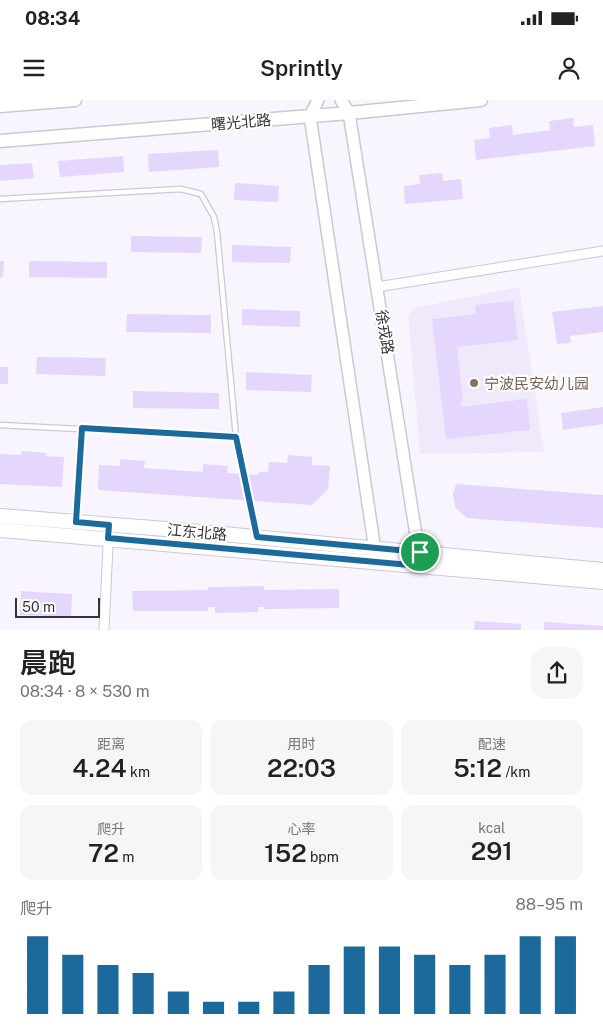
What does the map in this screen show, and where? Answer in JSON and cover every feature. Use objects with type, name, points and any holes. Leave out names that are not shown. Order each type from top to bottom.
[{"type":"main road","points":[[0,106],[74,100]]},
{"type":"main road","name":"曙光北路","points":[[0,141],[349,113],[481,100]]},
{"type":"main road","name":"江东北路","points":[[0,516],[76,522],[109,532],[377,564],[420,559],[603,570]]},
{"type":"main road","name":"江东北路","points":[[0,530],[257,537],[375,549],[420,559],[603,582]]},
{"type":"street","points":[[318,100],[310,116],[377,564]]},
{"type":"street","name":"徐戎路","points":[[341,100],[349,113],[420,559]]},
{"type":"street","points":[[378,287],[603,251]]},
{"type":"street","points":[[104,630],[109,532]]},
{"type":"lane","points":[[0,199],[180,189],[201,194],[214,217],[217,232],[236,437],[257,537]]},
{"type":"lane","points":[[0,425],[236,437]]},
{"type":"lane","points":[[76,522],[82,428]]},
{"type":"shaded area","name":"宁波民安幼儿园","points":[[519,287],[544,452],[420,454],[408,315],[414,308]]},
{"type":"building","points":[[573,118],[574,127],[593,125],[595,146],[476,160],[474,140],[490,138],[489,128],[512,125],[513,135],[550,130],[549,121]]},
{"type":"building","points":[[218,150],[219,167],[149,172],[148,154]]},
{"type":"building","points":[[123,156],[124,172],[60,177],[58,161]]},
{"type":"building","points":[[32,163],[34,178],[0,181],[0,165]]},
{"type":"building","points":[[442,173],[443,181],[461,179],[463,199],[405,204],[404,186],[420,184],[419,175]]},
{"type":"building","points":[[235,183],[279,186],[278,202],[234,200]]},
{"type":"building","points":[[131,236],[202,237],[201,253],[131,252]]},
{"type":"building","points":[[232,245],[291,247],[290,263],[232,262]]},
{"type":"building","points":[[0,261],[4,261],[3,277],[0,277]]},
{"type":"building","points":[[29,261],[107,262],[107,278],[29,277]]},
{"type":"building","points":[[513,301],[518,340],[457,347],[463,401],[460,401],[461,407],[527,399],[530,430],[446,439],[432,319],[476,314],[475,305]]},
{"type":"building","points":[[603,306],[603,332],[570,336],[571,343],[557,344],[552,312]]},
{"type":"building","points":[[242,309],[300,311],[300,327],[242,325]]},
{"type":"building","points":[[127,314],[211,315],[211,333],[126,332]]},
{"type":"building","points":[[37,357],[106,358],[105,376],[36,374]]},
{"type":"building","points":[[0,367],[8,367],[8,384],[0,384]]},
{"type":"building","points":[[246,372],[312,375],[311,392],[246,390]]},
{"type":"building","points":[[133,391],[219,393],[219,409],[133,408]]},
{"type":"building","points":[[603,407],[603,424],[563,430],[561,413]]},
{"type":"building","points":[[22,451],[46,453],[46,456],[64,457],[62,487],[0,484],[0,454],[21,455]]},
{"type":"building","points":[[288,455],[312,457],[312,465],[330,466],[328,489],[312,505],[98,490],[99,465],[120,466],[120,459],[145,461],[144,468],[203,472],[203,464],[228,466],[227,473],[258,475],[259,472],[268,472],[269,462],[287,463]]},
{"type":"building","points":[[456,484],[603,495],[603,528],[467,518],[455,507],[453,494]]},
{"type":"building","points":[[264,586],[264,590],[339,589],[339,608],[264,609],[264,607],[258,607],[258,612],[215,613],[215,607],[208,607],[208,611],[133,611],[132,591],[208,590],[208,587]]},
{"type":"building","points":[[21,591],[72,594],[71,617],[20,615]]},
{"type":"building","points":[[475,621],[521,624],[521,630],[474,630]]},
{"type":"building","points":[[544,622],[603,626],[603,630],[544,630]]},
{"type":"place","name":"宁波民安幼儿园","points":[[474,383]]},
{"type":"route","points":[[82,428],[236,437],[257,537],[420,552],[421,566],[377,564],[108,538],[109,525],[76,522],[82,428]]}]
